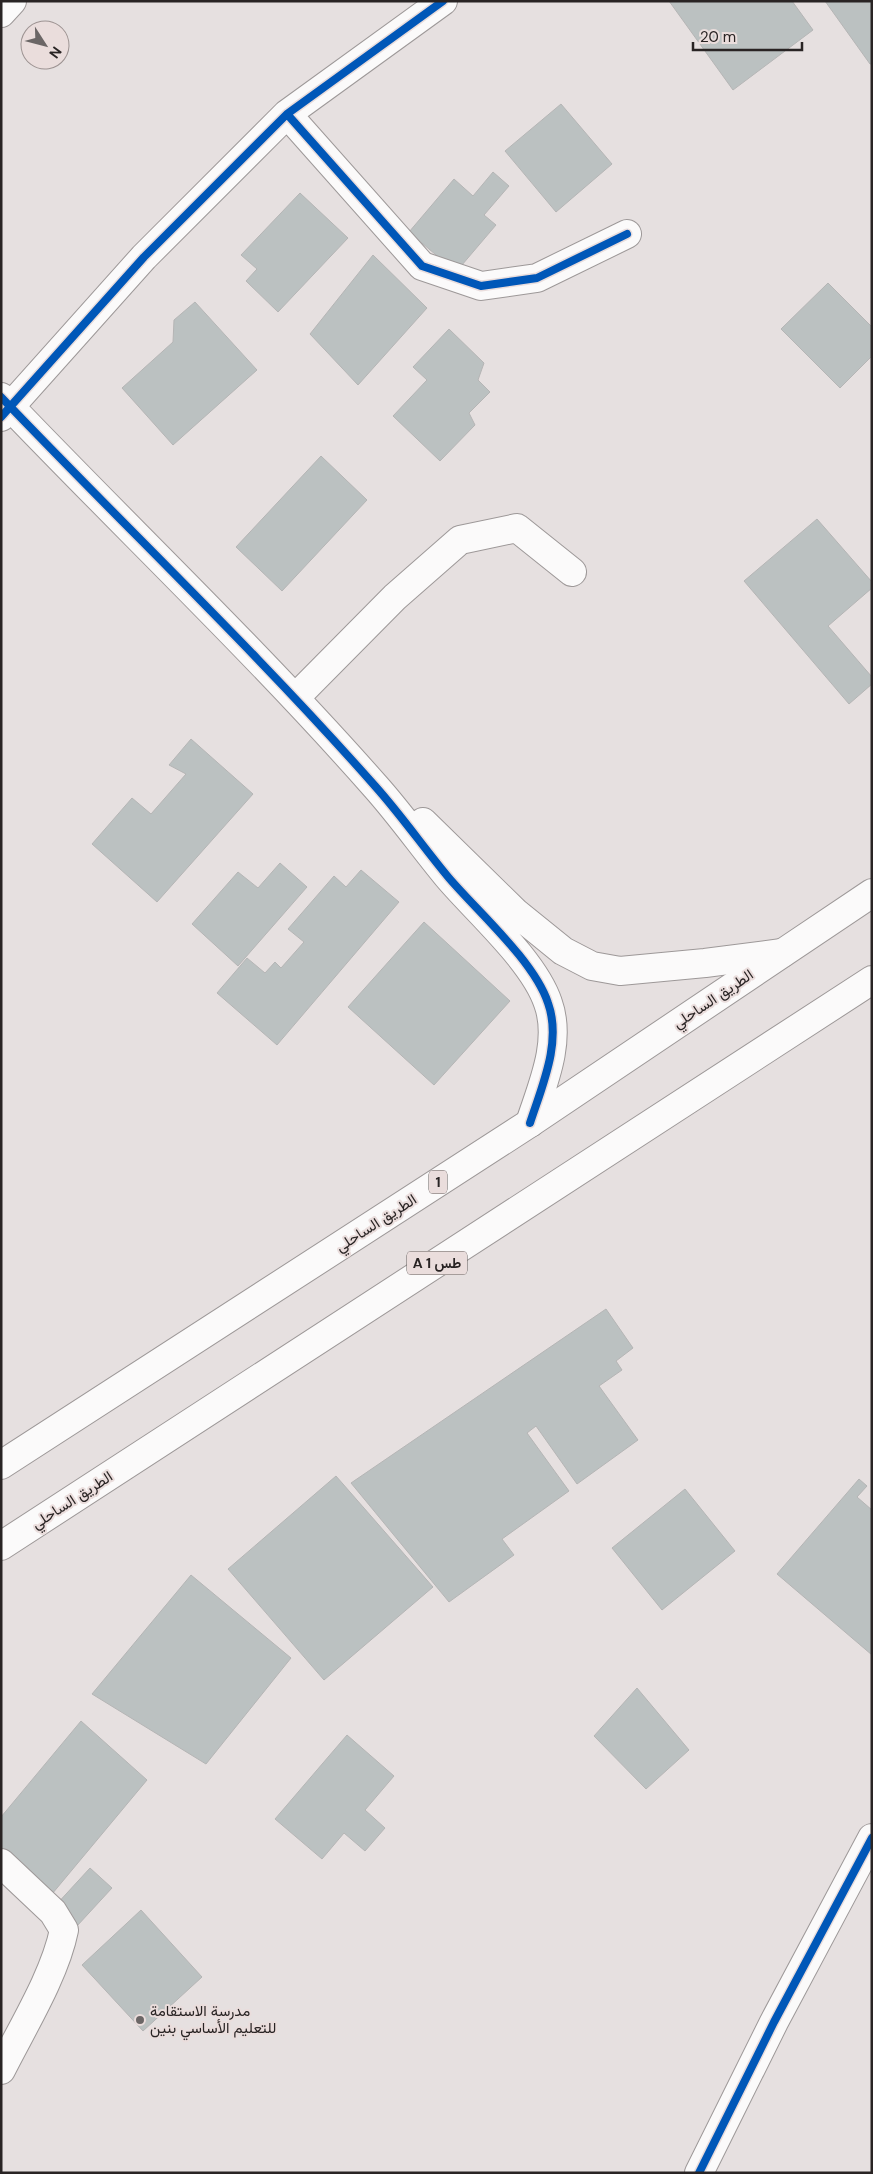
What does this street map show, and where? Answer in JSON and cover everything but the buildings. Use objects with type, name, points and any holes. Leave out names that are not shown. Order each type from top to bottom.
[{"type":"main road","points":[[1,13],[12,1]]},
{"type":"main road","points":[[443,1],[287,114],[144,258],[5,407],[295,698],[376,787],[450,878],[530,968],[548,1002],[552,1019],[553,1041],[530,1123]]},
{"type":"main road","points":[[287,114],[422,266],[481,286],[537,278],[626,234]]},
{"type":"main road","points":[[295,698],[395,597],[460,540],[517,528],[572,572]]},
{"type":"main road","points":[[376,787],[429,827],[516,913],[563,951],[592,966],[620,971],[782,953]]},
{"type":"main road","name":"الطريق الساحلي","points":[[1,1465],[530,1123],[872,893]]},
{"type":"main road","name":"الطريق الساحلي","points":[[1,1546],[872,980]]},
{"type":"main road","points":[[699,2173],[774,2022],[872,1838]]},
{"type":"main road","points":[[1,1863],[53,1912],[64,1930],[52,1968],[1,2070]]},
{"type":"cycle path","points":[[1,417],[144,257],[287,114],[443,1]]},
{"type":"cycle path","points":[[287,114],[422,266],[481,286],[537,278],[627,234]]},
{"type":"cycle path","points":[[1,397],[237,638],[330,736],[385,797],[449,878],[504,938],[531,971],[548,1003],[553,1033],[549,1064],[530,1123]]},
{"type":"cycle path","points":[[699,2173],[774,2022],[872,1838]]},
{"type":"place","name":"مدرسة الاستقامة للتعليم الأساسي بنين","points":[[140,2020]]}]
